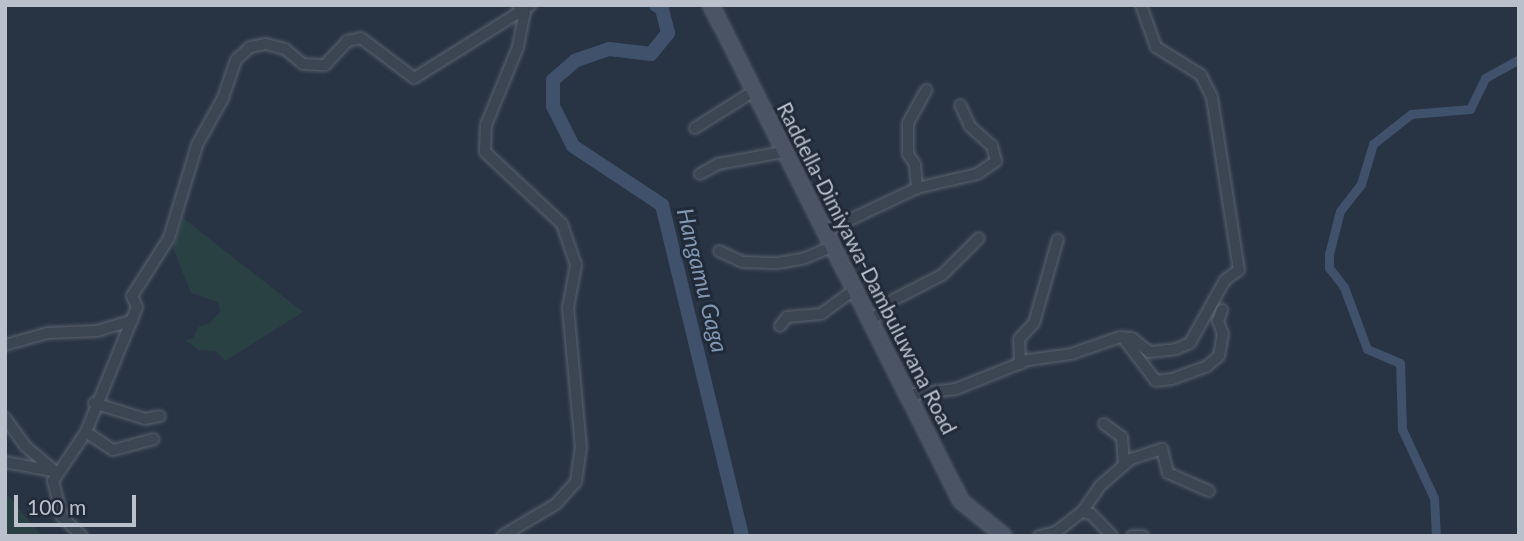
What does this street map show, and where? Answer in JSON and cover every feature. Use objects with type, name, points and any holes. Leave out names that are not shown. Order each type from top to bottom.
[{"type":"street","name":"Raddella-Dimiyawa-Dambuluwana Road","points":[[711,5],[961,501],[1004,536]]},
{"type":"street","points":[[907,395],[956,389],[1020,364],[1120,337],[1132,338],[1149,352],[1190,343],[1225,280],[1239,270],[1212,97],[1200,75],[1156,47],[1141,5]]},
{"type":"street","points":[[82,536],[62,517],[52,490],[56,472],[86,432],[94,403],[137,306],[132,296],[169,238],[197,145],[223,98],[236,60],[250,47],[265,44],[285,50],[312,67],[325,65],[347,41],[361,38],[414,78],[525,7]]},
{"type":"street","points":[[502,536],[556,504],[576,482],[581,448],[568,308],[576,265],[573,255],[562,224],[485,152],[486,125],[508,80],[525,7]]},
{"type":"street","points":[[695,128],[754,90]]},
{"type":"street","points":[[917,188],[915,164],[908,154],[908,123],[926,90]]},
{"type":"street","points":[[824,232],[917,188],[976,174],[996,161],[992,145],[970,126],[960,104]]},
{"type":"street","points":[[700,174],[718,164],[783,152]]},
{"type":"street","points":[[869,323],[895,299],[943,275],[979,238]]},
{"type":"street","points":[[1020,364],[1019,339],[1034,323],[1058,239]]},
{"type":"street","points":[[719,251],[743,262],[778,263],[805,258],[831,247]]},
{"type":"street","points":[[780,326],[787,317],[821,314],[853,291]]},
{"type":"street","points":[[1120,337],[1128,341],[1156,381],[1172,379],[1207,366],[1219,356],[1223,334],[1217,321],[1222,310]]},
{"type":"street","points":[[5,345],[47,333],[97,331],[132,320]]},
{"type":"street","points":[[94,403],[145,419],[160,416]]},
{"type":"street","points":[[5,418],[25,446],[56,472]]},
{"type":"street","points":[[1104,424],[1122,437],[1124,465]]},
{"type":"street","points":[[86,432],[113,450],[155,439]]},
{"type":"street","points":[[1039,536],[1056,532],[1082,512],[1101,485],[1124,465],[1162,449],[1168,473],[1209,491]]},
{"type":"street","points":[[5,462],[56,472]]},
{"type":"street","points":[[1082,512],[1091,514],[1112,536]]},
{"type":"street","points":[[1132,536],[1143,536]]},
{"type":"green space","points":[[183,218],[303,312],[225,361],[216,351],[199,350],[185,340],[193,339],[198,327],[209,324],[220,312],[218,302],[191,293],[173,248]]},
{"type":"green space","points":[[5,492],[42,536],[5,536]]},
{"type":"waterway","name":"Hangamu Gaga","points":[[656,5],[662,9],[668,33],[651,54],[609,49],[575,61],[553,80],[553,106],[573,146],[662,205],[742,536]]},
{"type":"waterway","points":[[1436,536],[1434,498],[1402,429],[1400,363],[1367,349],[1344,287],[1329,268],[1329,254],[1340,211],[1361,184],[1373,144],[1411,114],[1470,109],[1485,78],[1519,59]]}]
